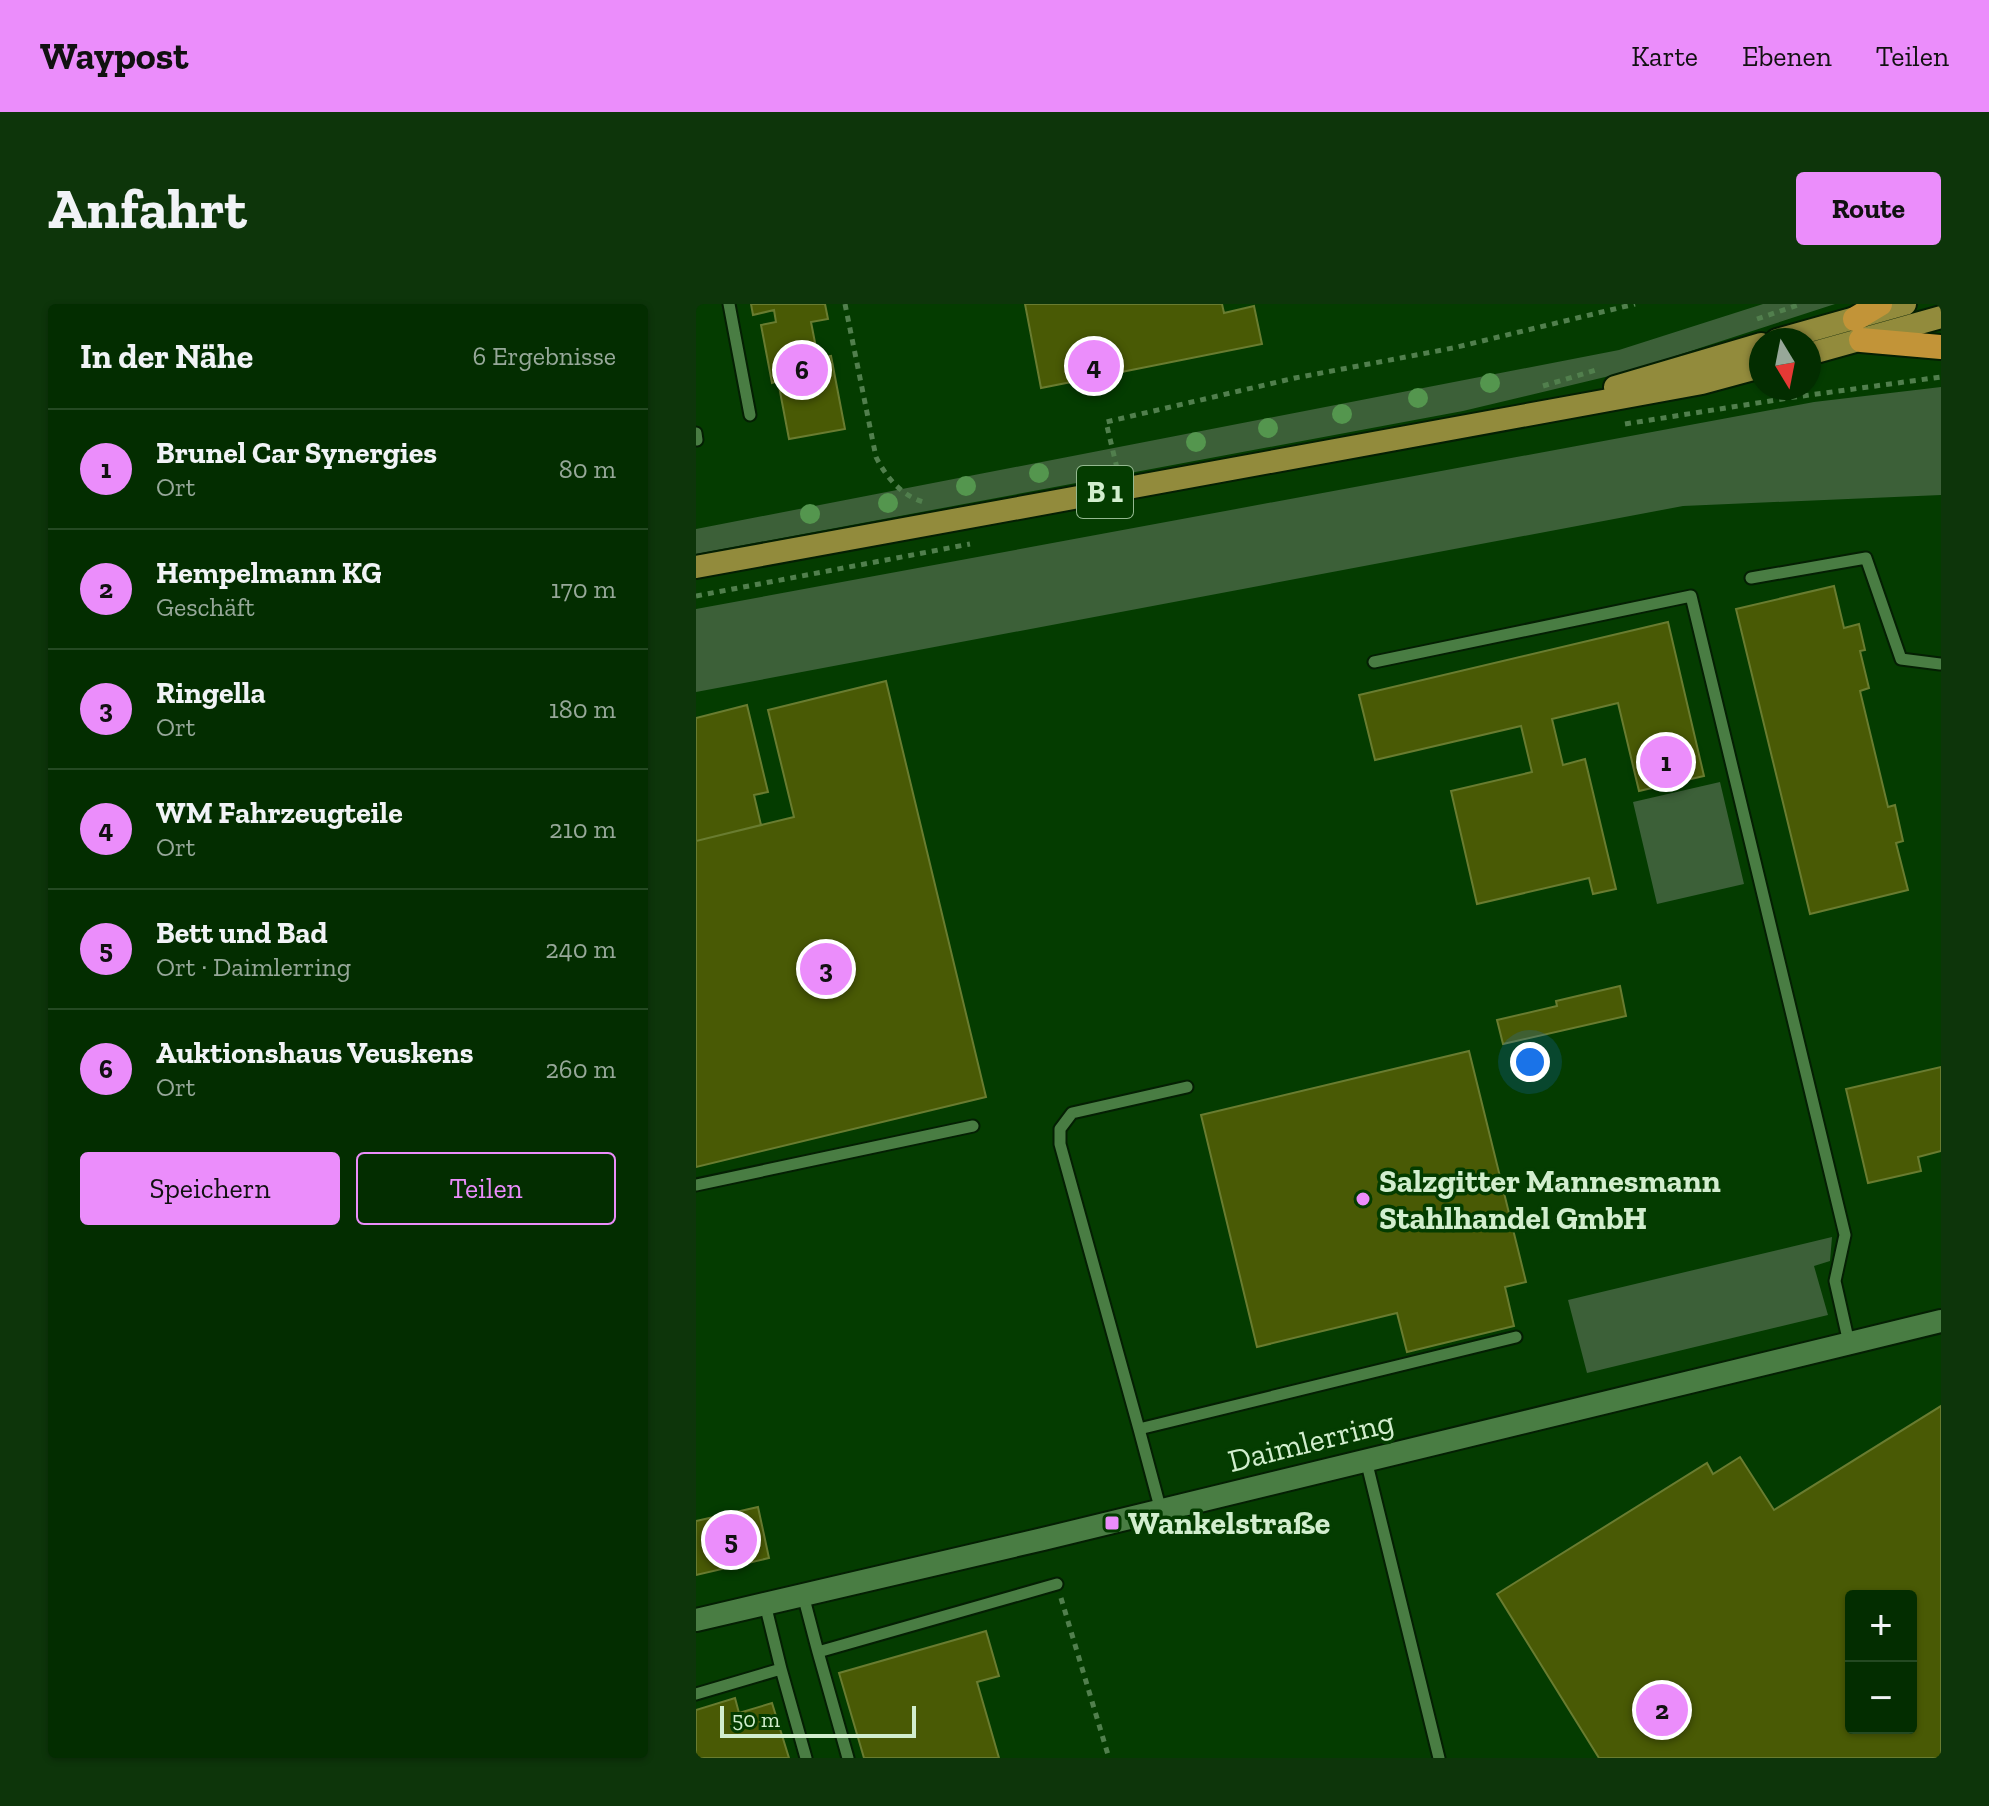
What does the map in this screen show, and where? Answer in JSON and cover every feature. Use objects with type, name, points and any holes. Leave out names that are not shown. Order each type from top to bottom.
[{"type":"highway","points":[[1880,304],[1858,330],[1941,347]]},
{"type":"main road","points":[[1821,348],[1905,304]]},
{"type":"main road","points":[[1821,335],[1941,317]]},
{"type":"main road","name":"B 1","points":[[1514,417],[1749,348]]},
{"type":"main road","name":"B 1","points":[[696,567],[1702,383],[1749,370]]},
{"type":"street","name":"Daimlerring","points":[[696,1620],[1161,1511],[1941,1321]]},
{"type":"lane","points":[[729,304],[750,415]]},
{"type":"lane","points":[[1751,578],[1866,558],[1901,659],[1941,665]]},
{"type":"lane","points":[[1374,662],[1691,596],[1845,1235],[1835,1281],[1849,1343]]},
{"type":"lane","points":[[1161,1511],[1060,1144],[1060,1129],[1072,1113],[1187,1087]]},
{"type":"lane","points":[[696,1185],[973,1126]]},
{"type":"lane","points":[[1139,1429],[1516,1337]]},
{"type":"lane","points":[[1366,1460],[1439,1758]]},
{"type":"lane","points":[[818,1652],[1057,1584]]},
{"type":"lane","points":[[803,1595],[848,1758]]},
{"type":"lane","points":[[765,1604],[806,1758]]},
{"type":"lane","points":[[696,1694],[781,1669]]},
{"type":"path","points":[[845,304],[876,457],[898,488],[918,500],[933,504]]},
{"type":"path","points":[[1121,489],[1106,422],[1295,378],[1453,348],[1616,306],[1635,304]]},
{"type":"path","points":[[1624,424],[1941,377]]},
{"type":"path","points":[[696,596],[974,543]]},
{"type":"path","points":[[1057,1584],[1109,1758]]},
{"type":"green space","points":[[1763,304],[1835,304],[1761,328],[1749,328],[1749,332],[1626,372],[1463,411],[696,554],[696,529],[1619,350]]},
{"type":"green space","points":[[1941,387],[1941,495],[1683,506],[696,692],[696,609],[1814,402]]},
{"type":"green space","points":[[1720,782],[1744,884],[1657,904],[1633,802]]},
{"type":"green space","points":[[1832,1237],[1830,1261],[1814,1266],[1828,1315],[1587,1373],[1568,1300]]},
{"type":"building","points":[[751,304],[825,304],[828,319],[811,322],[818,358],[831,356],[845,429],[789,439],[778,381],[772,383],[761,325],[776,322],[774,310],[753,315]]},
{"type":"building","points":[[1025,304],[1222,304],[1224,313],[1254,306],[1262,344],[1041,388]]},
{"type":"building","points":[[1834,586],[1844,628],[1859,624],[1865,650],[1860,651],[1869,688],[1860,691],[1888,807],[1895,805],[1903,841],[1896,843],[1908,890],[1810,914],[1736,609]]},
{"type":"building","points":[[1668,622],[1704,776],[1639,791],[1618,703],[1552,719],[1563,765],[1585,759],[1616,889],[1593,894],[1589,878],[1477,904],[1451,791],[1532,772],[1521,726],[1375,760],[1359,695]]},
{"type":"building","points":[[886,681],[986,1097],[696,1167],[696,841],[794,817],[768,710]]},
{"type":"building","points":[[747,705],[768,792],[754,795],[761,825],[696,841],[696,718]]},
{"type":"building","points":[[1620,986],[1626,1016],[1503,1044],[1497,1020],[1557,1006],[1556,1001]]},
{"type":"building","name":"Salzgitter Mannesmann Stahlhandel GmbH","points":[[1469,1051],[1526,1282],[1505,1287],[1514,1326],[1407,1352],[1397,1313],[1257,1347],[1201,1115]]},
{"type":"building","points":[[1941,1067],[1941,1151],[1918,1157],[1921,1171],[1868,1183],[1846,1089]]},
{"type":"building","points":[[1941,1406],[1941,1758],[1599,1758],[1497,1594],[1707,1463],[1713,1474],[1740,1457],[1774,1510]]},
{"type":"building","points":[[758,1507],[769,1558],[696,1575],[696,1521]]},
{"type":"building","points":[[986,1631],[999,1676],[977,1682],[999,1758],[864,1758],[839,1673]]},
{"type":"building","points":[[735,1698],[739,1713],[772,1703],[789,1758],[696,1758],[696,1710]]},
{"type":"place","name":"WM Fahrzeugteile","points":[[1094,366]]},
{"type":"place","name":"Auktionshaus Veuskens","points":[[802,370]]},
{"type":"place","name":"Brunel Car Synergies","points":[[1666,762]]},
{"type":"place","name":"Ringella","points":[[826,969]]},
{"type":"place","name":"Salzgitter Mannesmann Stahlhandel GmbH","points":[[1363,1199]]},
{"type":"place","name":"Wankelstraße","points":[[1112,1523]]},
{"type":"place","name":"Bett und Bad","points":[[731,1540]]},
{"type":"place","name":"Hempelmann KG","points":[[1662,1710]]}]
